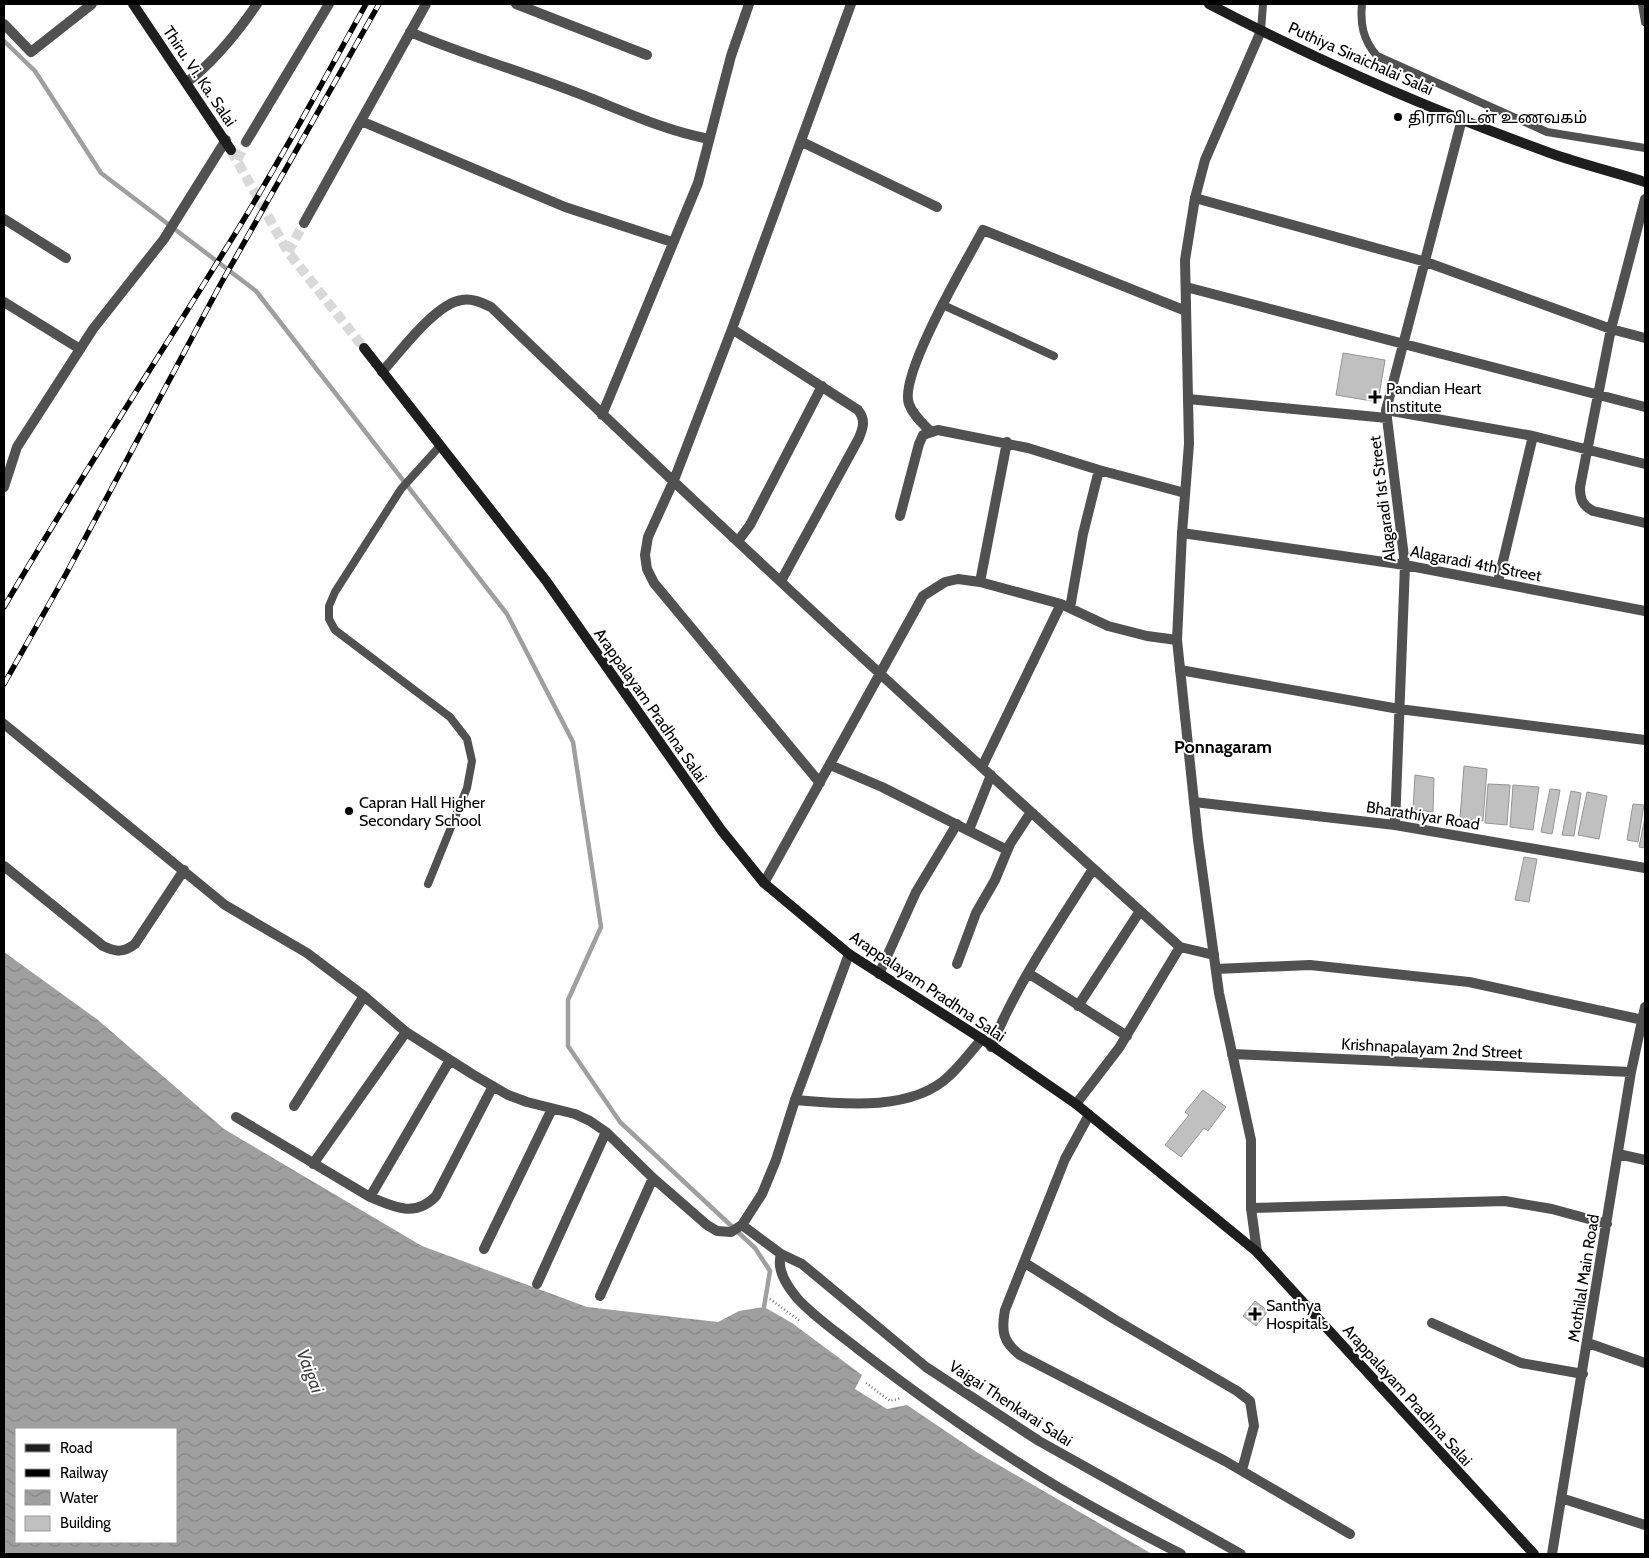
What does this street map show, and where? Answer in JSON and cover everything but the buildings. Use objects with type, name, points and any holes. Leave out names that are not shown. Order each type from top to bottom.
[{"type":"main road","name":"Thiru. Vi. Ka. Salai","points":[[133,4],[231,150]]},
{"type":"main road","name":"Puthiya Siraichalai Salai","points":[[1209,4],[1261,31],[1462,119],[1552,154],[1645,182]]},
{"type":"main road","name":"Arappalayam Pradhna Salai","points":[[364,348],[439,447],[547,582],[722,831],[764,883],[849,954],[982,1039],[1076,1104],[1257,1252],[1534,1554]]},
{"type":"street","points":[[4,24],[31,52],[92,4]]},
{"type":"street","points":[[187,82],[222,50],[256,4]]},
{"type":"street","points":[[246,142],[329,4]]},
{"type":"street","points":[[304,223],[426,4]]},
{"type":"street","points":[[516,4],[647,54]]},
{"type":"street","points":[[602,414],[632,347],[672,242],[698,183],[731,56],[749,4]]},
{"type":"street","points":[[820,783],[654,584],[647,569],[645,554],[648,537],[674,480],[732,328],[802,142],[851,4]]},
{"type":"street","points":[[1257,1252],[1251,1208],[1251,1140],[1216,969],[1194,802],[1176,640],[1189,444],[1186,260],[1195,198],[1205,160],[1261,31]]},
{"type":"street","points":[[410,32],[443,46],[590,98],[655,125],[709,140]]},
{"type":"street","name":"Alagaradi 1st Street","points":[[1395,824],[1406,565],[1387,414],[1462,119]]},
{"type":"street","points":[[361,121],[565,207],[672,242]]},
{"type":"street","points":[[4,487],[16,447],[93,329],[164,239],[226,140]]},
{"type":"street","points":[[802,142],[938,207]]},
{"type":"street","points":[[1195,198],[1426,262],[1611,329],[1645,338]]},
{"type":"street","points":[[1645,199],[1611,329],[1580,486],[1580,498],[1585,506],[1593,511],[1645,523]]},
{"type":"street","points":[[4,219],[66,258]]},
{"type":"street","points":[[930,431],[917,419],[908,404],[907,389],[912,370],[943,305],[983,230],[1186,311]]},
{"type":"street","points":[[1186,287],[1645,407]]},
{"type":"street","points":[[382,372],[433,316],[450,303],[462,299],[476,301],[491,307],[602,414],[881,675],[1180,947],[1214,955]]},
{"type":"street","points":[[4,302],[80,348]]},
{"type":"street","points":[[732,328],[858,410],[864,423],[859,438],[781,581]]},
{"type":"street","points":[[738,541],[750,525],[822,386]]},
{"type":"street","points":[[1188,399],[1387,414],[1533,436],[1645,464]]},
{"type":"street","points":[[900,516],[919,444],[923,435],[930,431],[938,430],[1007,442],[1099,470],[1185,493]]},
{"type":"street","points":[[1498,582],[1533,436]]},
{"type":"street","points":[[980,582],[1007,442]]},
{"type":"street","points":[[982,767],[1066,606],[1099,470]]},
{"type":"street","name":"Alagaradi 4th Street","points":[[1182,533],[1406,565],[1645,611]]},
{"type":"street","points":[[764,883],[881,675],[923,596],[945,582],[958,579],[980,582],[1066,606],[1108,626],[1147,636],[1176,640]]},
{"type":"street","points":[[1180,670],[1400,709],[1645,740]]},
{"type":"street","points":[[4,724],[225,905],[307,953],[364,996],[406,1032],[493,1086],[527,1102],[576,1114],[590,1120],[606,1132],[653,1178],[707,1225],[717,1231],[737,1228],[762,1194],[849,954]]},
{"type":"street","points":[[830,765],[882,787],[1007,850]]},
{"type":"street","points":[[969,830],[991,775]]},
{"type":"street","name":"Bharathiyar Road","points":[[1194,802],[1395,824],[1645,868]]},
{"type":"street","points":[[957,964],[976,913],[995,880],[1007,850],[1032,812]]},
{"type":"street","points":[[879,974],[916,892],[957,824]]},
{"type":"street","points":[[4,866],[103,946],[119,952],[127,950],[134,944],[184,870]]},
{"type":"street","points":[[991,1047],[1003,1018],[1028,972],[1094,868]]},
{"type":"street","points":[[1078,1006],[1140,911]]},
{"type":"street","points":[[1076,1104],[1126,1036],[1180,947]]},
{"type":"street","points":[[1216,969],[1310,965],[1460,981],[1643,1020]]},
{"type":"street","points":[[1028,972],[1126,1036]]},
{"type":"street","points":[[294,1106],[364,996]]},
{"type":"street","name":"Mothilal Main Road","points":[[1552,1554],[1631,1072],[1645,1008]]},
{"type":"street","points":[[313,1164],[406,1032]]},
{"type":"street","points":[[795,1100],[846,1105],[887,1102],[923,1092],[948,1078],[982,1039]]},
{"type":"street","name":"Krishnapalayam 2nd Street","points":[[1232,1054],[1631,1072]]},
{"type":"street","points":[[370,1197],[450,1060]]},
{"type":"street","points":[[236,1117],[370,1197],[392,1206],[410,1209],[426,1206],[436,1196],[493,1086]]},
{"type":"street","points":[[484,1249],[552,1109]]},
{"type":"street","points":[[1089,1115],[1065,1159],[1005,1310],[1002,1327],[1004,1338],[1009,1346],[1020,1355],[1242,1470],[1350,1534]]},
{"type":"street","points":[[537,1284],[606,1132]]},
{"type":"street","points":[[1618,1154],[1645,1160]]},
{"type":"street","points":[[600,1296],[653,1178]]},
{"type":"street","points":[[1251,1208],[1505,1201],[1552,1209],[1607,1224]]},
{"type":"street","name":"Vaigai Thenkarai Salai","points":[[737,1228],[802,1264],[926,1367],[1039,1441],[1241,1554]]},
{"type":"street","points":[[781,1254],[778,1262],[782,1276],[797,1298],[894,1376],[1019,1464],[1122,1523],[1181,1554]]},
{"type":"street","points":[[1024,1263],[1114,1319],[1237,1391],[1250,1401],[1254,1413],[1254,1426],[1242,1470]]},
{"type":"street","points":[[1432,1323],[1522,1363],[1583,1374]]},
{"type":"street","points":[[1588,1343],[1645,1363]]},
{"type":"street","points":[[1561,1498],[1645,1525]]},
{"type":"lane","points":[[1261,31],[1263,4]]},
{"type":"lane","points":[[1362,4],[1360,20],[1367,44],[1377,56],[1547,132],[1645,148]]},
{"type":"lane","points":[[1642,4],[1645,22]]},
{"type":"lane","points":[[943,305],[1054,356]]},
{"type":"lane","points":[[428,884],[468,788],[472,761],[467,739],[450,717],[335,630],[329,619],[329,606],[335,592],[401,489],[439,447]]},
{"type":"path","points":[[866,1383],[890,1401],[905,1398]]},
{"type":"water","name":"Vaigai","points":[[4,952],[98,1020],[224,1129],[422,1246],[587,1307],[718,1322],[739,1311],[764,1307],[792,1323],[862,1375],[855,1389],[887,1409],[907,1405],[978,1453],[1152,1554],[4,1554]]},
{"type":"waterway","points":[[4,41],[35,71],[101,173],[256,291],[507,614],[573,742],[601,927],[568,1000],[568,1046],[620,1122],[755,1248],[770,1271],[764,1307]]},
{"type":"tunnel","points":[[237,160],[246,142]]},
{"type":"tunnel","points":[[231,150],[288,252],[364,348]]},
{"type":"tunnel","points":[[288,252],[304,223]]},
{"type":"railway","points":[[4,607],[244,220],[366,4]]},
{"type":"railway","points":[[4,684],[66,574],[219,287],[379,4]]},
{"type":"place","name":"திராவிடன் உணவகம்","points":[[1398,117]]},
{"type":"place","name":"Pandian Heart Institute","points":[[1375,397]]},
{"type":"place","name":"Capran Hall Higher Secondary School","points":[[349,811]]},
{"type":"place","name":"Santhya Hospitals","points":[[1255,1314]]},
{"type":"district","name":"Ponnagaram","points":[[1223,747]]}]
